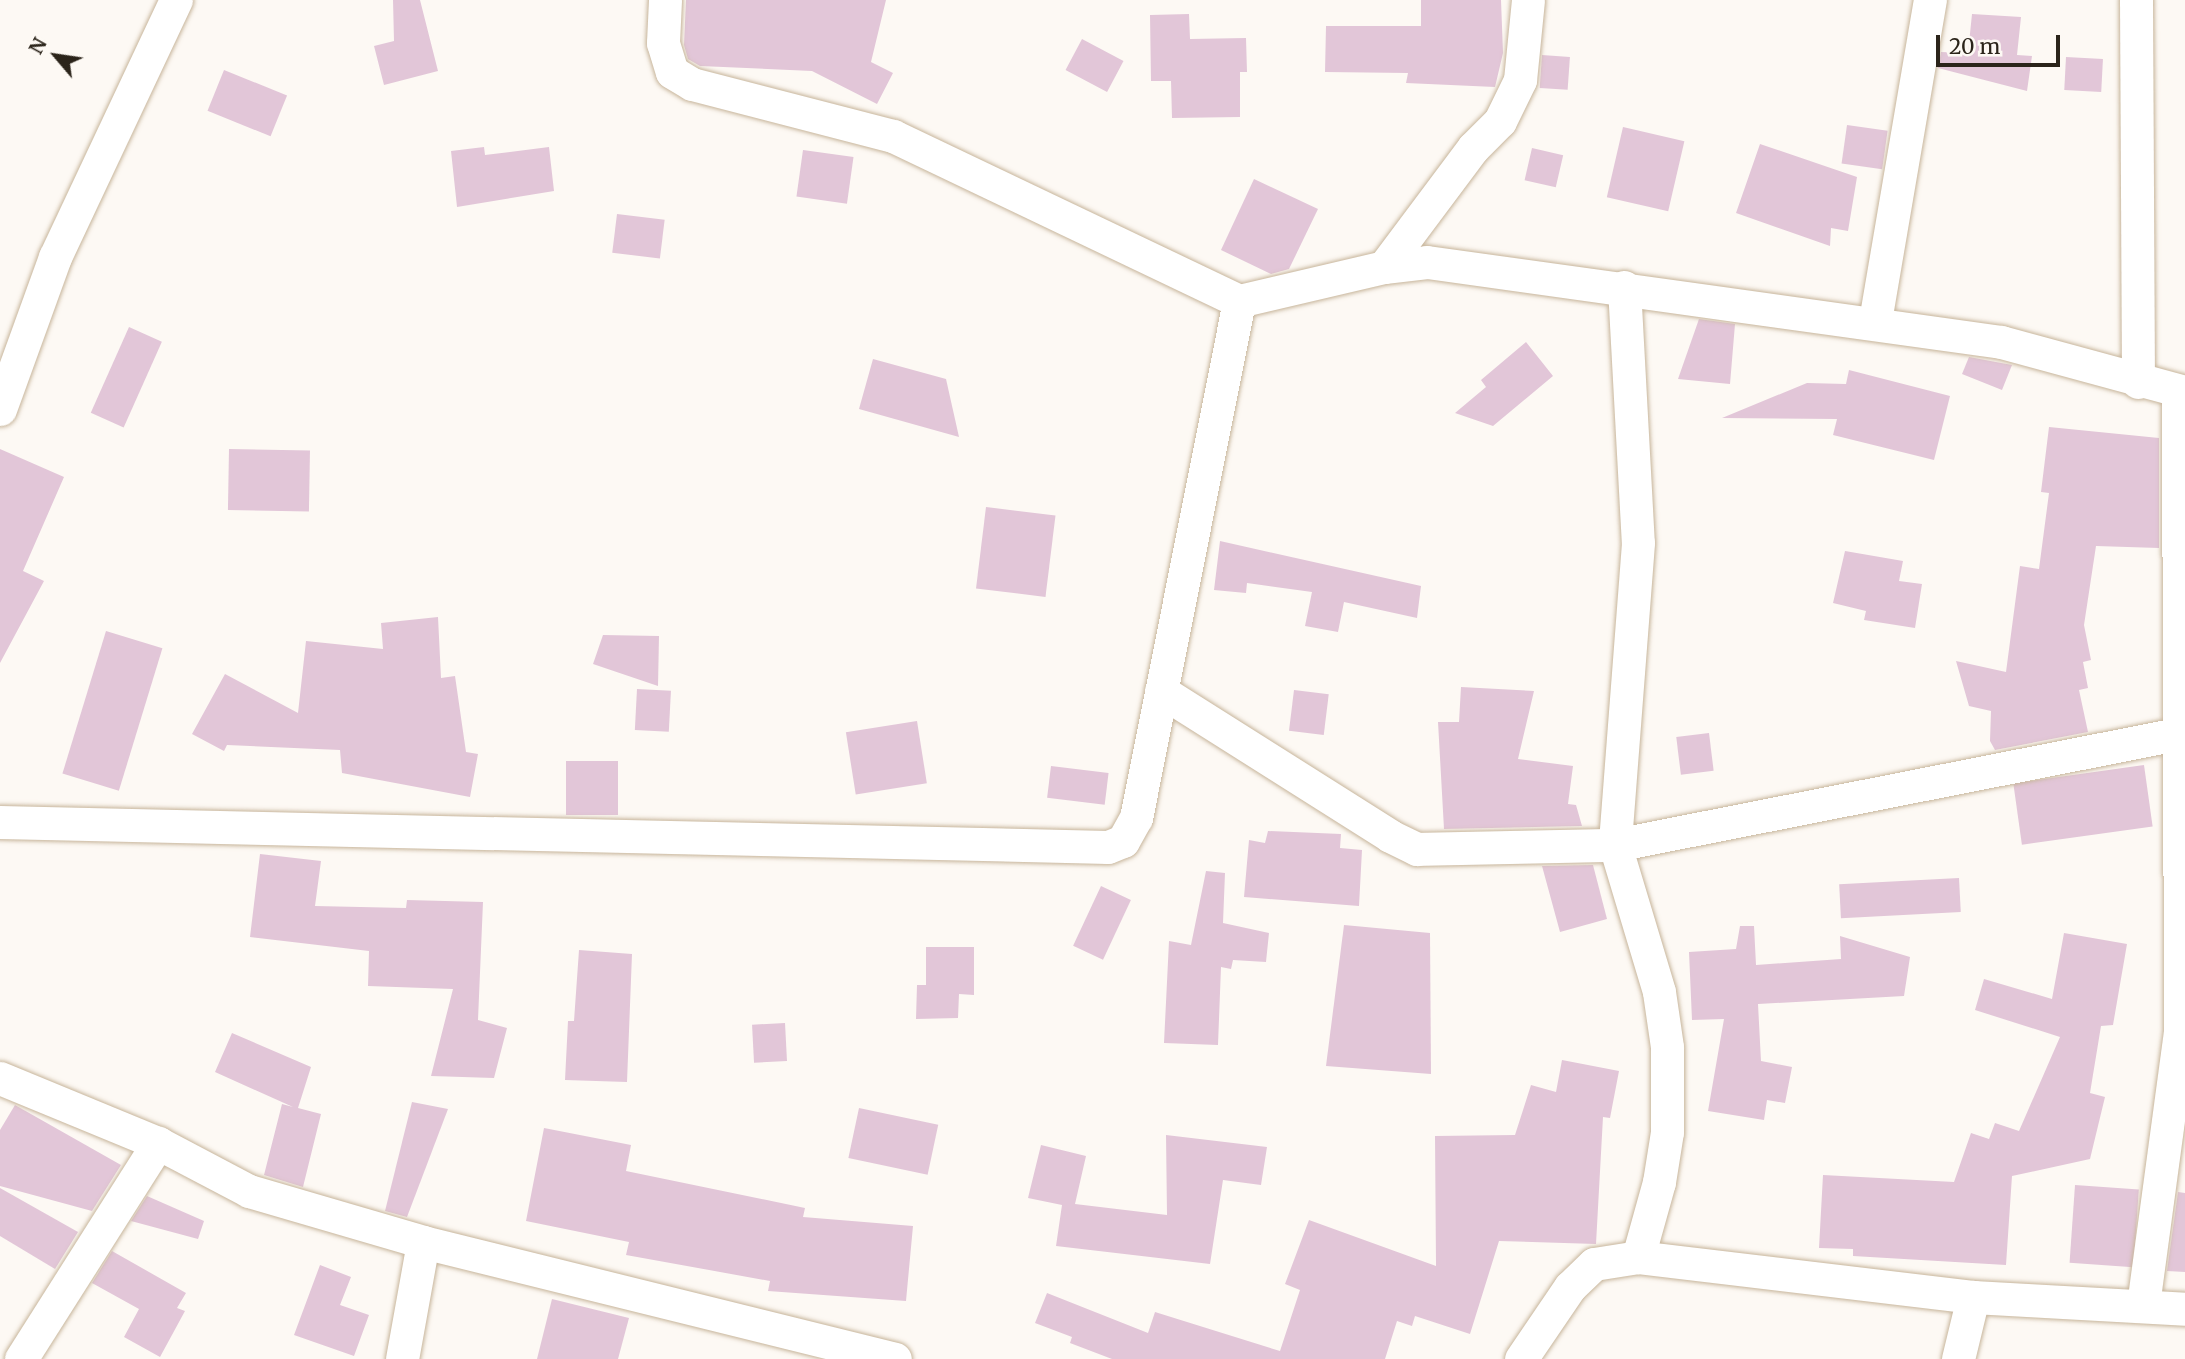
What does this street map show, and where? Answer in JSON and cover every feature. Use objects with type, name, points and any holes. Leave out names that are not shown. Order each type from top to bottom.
[{"type":"street","points":[[0,409],[55,257],[176,0]]},
{"type":"street","points":[[665,0],[663,43],[671,72],[692,84],[893,136],[1239,301],[1384,267],[1427,262],[1875,321],[2001,342],[2181,392],[2182,1031],[2143,1304]]},
{"type":"street","points":[[1384,267],[1473,148],[1500,121],[1520,80],[1528,0]]},
{"type":"street","points":[[1875,321],[1930,0]]},
{"type":"street","points":[[2136,0],[2138,382]]},
{"type":"street","points":[[1624,287],[1638,542],[1615,845],[1659,992],[1667,1047],[1667,1132],[1659,1181],[1638,1257]]},
{"type":"street","points":[[0,822],[1108,846],[1123,841],[1136,818],[1239,301]]},
{"type":"street","points":[[1161,691],[1390,836],[1418,849],[1615,845],[2182,733]]},
{"type":"street","points":[[0,1078],[158,1143],[249,1191],[423,1242],[895,1359]]},
{"type":"street","points":[[21,1359],[158,1143]]},
{"type":"street","points":[[402,1359],[423,1242]]},
{"type":"street","points":[[1521,1359],[1570,1287],[1594,1264],[1638,1257],[1973,1297],[2143,1304],[2185,1309]]},
{"type":"street","points":[[1958,1359],[1973,1297]]},
{"type":"building","points":[[393,0],[420,0],[438,71],[384,85],[374,46],[394,41]]},
{"type":"building","points":[[686,0],[886,0],[871,62],[893,73],[877,104],[812,71],[700,66],[688,59],[684,45]]},
{"type":"building","points":[[1421,0],[1501,0],[1503,53],[1495,87],[1406,83],[1408,73],[1325,72],[1326,26],[1421,26]]},
{"type":"building","points":[[1189,14],[1190,39],[1246,38],[1247,72],[1240,72],[1240,117],[1172,118],[1171,81],[1151,81],[1150,15]]},
{"type":"building","points":[[1972,14],[2021,17],[2017,55],[2032,56],[2027,91],[1938,68],[1941,52],[1968,53]]},
{"type":"building","points":[[1082,39],[1123,61],[1107,92],[1066,70]]},
{"type":"building","points":[[1542,55],[1570,57],[1568,90],[1540,88]]},
{"type":"building","points":[[2066,57],[2103,59],[2101,92],[2064,90]]},
{"type":"building","points":[[224,70],[287,95],[271,136],[208,111]]},
{"type":"building","points":[[1847,125],[1888,131],[1882,169],[1842,164]]},
{"type":"building","points":[[1623,127],[1684,141],[1668,211],[1607,197]]},
{"type":"building","points":[[1760,144],[1857,177],[1848,231],[1831,228],[1830,246],[1736,213]]},
{"type":"building","points":[[484,147],[485,155],[549,147],[554,191],[457,207],[451,151]]},
{"type":"building","points":[[1532,148],[1563,155],[1556,187],[1525,180]]},
{"type":"building","points":[[803,150],[854,157],[847,204],[796,197]]},
{"type":"building","points":[[1254,179],[1318,209],[1289,269],[1271,274],[1221,250]]},
{"type":"building","points":[[617,214],[665,220],[660,259],[612,253]]},
{"type":"building","points":[[1699,319],[1735,324],[1730,384],[1678,379]]},
{"type":"building","points":[[129,327],[162,342],[124,428],[91,413]]},
{"type":"building","points":[[1526,342],[1553,376],[1493,426],[1455,413],[1486,387],[1481,380]]},
{"type":"building","points":[[1969,357],[2012,365],[2002,390],[1962,374]]},
{"type":"building","points":[[873,359],[946,379],[959,437],[859,409]]},
{"type":"building","points":[[1849,370],[1950,396],[1934,460],[1833,435],[1837,419],[1722,418],[1807,383],[1846,384]]},
{"type":"building","points":[[2049,427],[2159,438],[2159,548],[2096,546],[2084,625],[2091,660],[2083,662],[2088,688],[2079,690],[2088,732],[1995,750],[1990,741],[1991,711],[1969,706],[1956,661],[2006,672],[2020,566],[2039,569],[2049,493],[2041,492]]},
{"type":"building","points":[[0,449],[64,477],[23,571],[44,581],[0,663]]},
{"type":"building","points":[[229,449],[310,450],[309,511],[228,510]]},
{"type":"building","points":[[986,507],[1055,516],[1045,597],[976,588]]},
{"type":"building","points":[[1220,541],[1421,586],[1417,618],[1344,602],[1338,632],[1305,626],[1312,592],[1247,583],[1246,593],[1214,590]]},
{"type":"building","points":[[1845,551],[1903,561],[1899,581],[1922,584],[1915,628],[1864,620],[1866,611],[1833,603]]},
{"type":"building","points":[[438,617],[441,678],[455,676],[466,752],[478,754],[470,797],[342,773],[340,750],[227,745],[224,751],[192,734],[225,674],[298,713],[306,641],[383,649],[381,623]]},
{"type":"building","points":[[106,631],[162,648],[119,791],[62,773]]},
{"type":"building","points":[[603,635],[659,636],[658,686],[593,664]]},
{"type":"building","points":[[1461,687],[1534,691],[1518,759],[1573,766],[1568,804],[1576,805],[1582,826],[1444,829],[1438,722],[1459,722]]},
{"type":"building","points":[[637,689],[671,691],[669,732],[635,730]]},
{"type":"building","points":[[1294,690],[1329,694],[1324,735],[1289,731]]},
{"type":"building","points":[[917,721],[927,783],[856,794],[846,732]]},
{"type":"building","points":[[1709,733],[1714,771],[1681,775],[1676,737]]},
{"type":"building","points":[[566,761],[618,761],[618,815],[566,815]]},
{"type":"building","points":[[2144,765],[2153,826],[2022,845],[2013,783]]},
{"type":"building","points":[[1051,766],[1109,773],[1105,805],[1047,798]]},
{"type":"building","points":[[1268,831],[1341,834],[1340,848],[1362,850],[1359,906],[1244,897],[1249,840],[1265,843]]},
{"type":"building","points":[[260,854],[321,861],[315,906],[406,908],[407,900],[483,902],[478,1020],[507,1028],[494,1078],[431,1076],[453,989],[368,986],[369,951],[250,937]]},
{"type":"building","points":[[1593,865],[1607,919],[1560,932],[1542,866]]},
{"type":"building","points":[[1206,871],[1225,873],[1223,923],[1269,933],[1266,962],[1233,960],[1231,969],[1221,967],[1218,1045],[1164,1043],[1169,941],[1191,945]]},
{"type":"building","points":[[1959,878],[1961,912],[1841,918],[1839,884]]},
{"type":"building","points":[[1101,886],[1131,900],[1103,960],[1073,946]]},
{"type":"building","points":[[1344,925],[1430,933],[1431,1074],[1326,1066]]},
{"type":"building","points":[[1740,926],[1754,926],[1756,965],[1841,959],[1840,936],[1910,957],[1904,996],[1758,1004],[1761,1061],[1792,1067],[1785,1103],[1767,1100],[1764,1120],[1708,1111],[1724,1019],[1692,1020],[1689,952],[1736,949]]},
{"type":"building","points":[[2064,933],[2127,944],[2113,1025],[2101,1026],[2090,1093],[2105,1097],[2090,1159],[2012,1176],[2006,1265],[1853,1256],[1853,1249],[1819,1248],[1823,1175],[1954,1182],[1971,1133],[1989,1139],[1995,1123],[2019,1131],[2060,1037],[1975,1010],[1984,979],[2052,999]]},
{"type":"building","points":[[926,947],[974,947],[974,995],[959,994],[958,1018],[916,1019],[917,985],[926,985]]},
{"type":"building","points":[[579,950],[632,954],[627,1082],[565,1080],[568,1021],[574,1021]]},
{"type":"building","points":[[785,1023],[787,1061],[754,1063],[752,1025]]},
{"type":"building","points":[[232,1033],[311,1067],[298,1108],[321,1114],[303,1187],[264,1175],[282,1104],[293,1107],[215,1072]]},
{"type":"building","points":[[1562,1060],[1619,1071],[1610,1118],[1603,1117],[1596,1244],[1499,1241],[1470,1334],[1415,1316],[1412,1326],[1397,1321],[1385,1359],[1112,1359],[1070,1343],[1072,1337],[1035,1323],[1047,1293],[1148,1333],[1155,1312],[1280,1351],[1300,1290],[1285,1284],[1309,1220],[1436,1266],[1435,1136],[1515,1135],[1531,1085],[1556,1092]]},
{"type":"building","points":[[412,1102],[448,1109],[407,1217],[385,1211]]},
{"type":"building","points":[[15,1105],[121,1165],[92,1211],[0,1186],[0,1130]]},
{"type":"building","points":[[859,1108],[938,1125],[928,1175],[848,1158]]},
{"type":"building","points":[[544,1128],[631,1145],[626,1171],[805,1208],[803,1217],[913,1226],[906,1301],[768,1291],[770,1281],[626,1255],[629,1242],[526,1221]]},
{"type":"building","points":[[1166,1135],[1267,1147],[1261,1185],[1223,1180],[1210,1264],[1056,1246],[1062,1205],[1028,1198],[1041,1145],[1086,1156],[1075,1204],[1167,1215]]},
{"type":"building","points":[[2075,1185],[2139,1189],[2133,1267],[2070,1263]]},
{"type":"building","points":[[0,1188],[78,1232],[55,1269],[0,1236]]},
{"type":"building","points":[[2178,1192],[2185,1193],[2185,1272],[2167,1271]]},
{"type":"building","points":[[147,1196],[204,1221],[198,1239],[131,1221]]},
{"type":"building","points":[[112,1251],[186,1293],[177,1308],[185,1311],[160,1357],[124,1337],[139,1309],[92,1283]]},
{"type":"building","points":[[320,1265],[351,1277],[340,1305],[369,1315],[354,1356],[294,1335]]},
{"type":"building","points":[[552,1299],[629,1318],[618,1359],[537,1359]]}]
